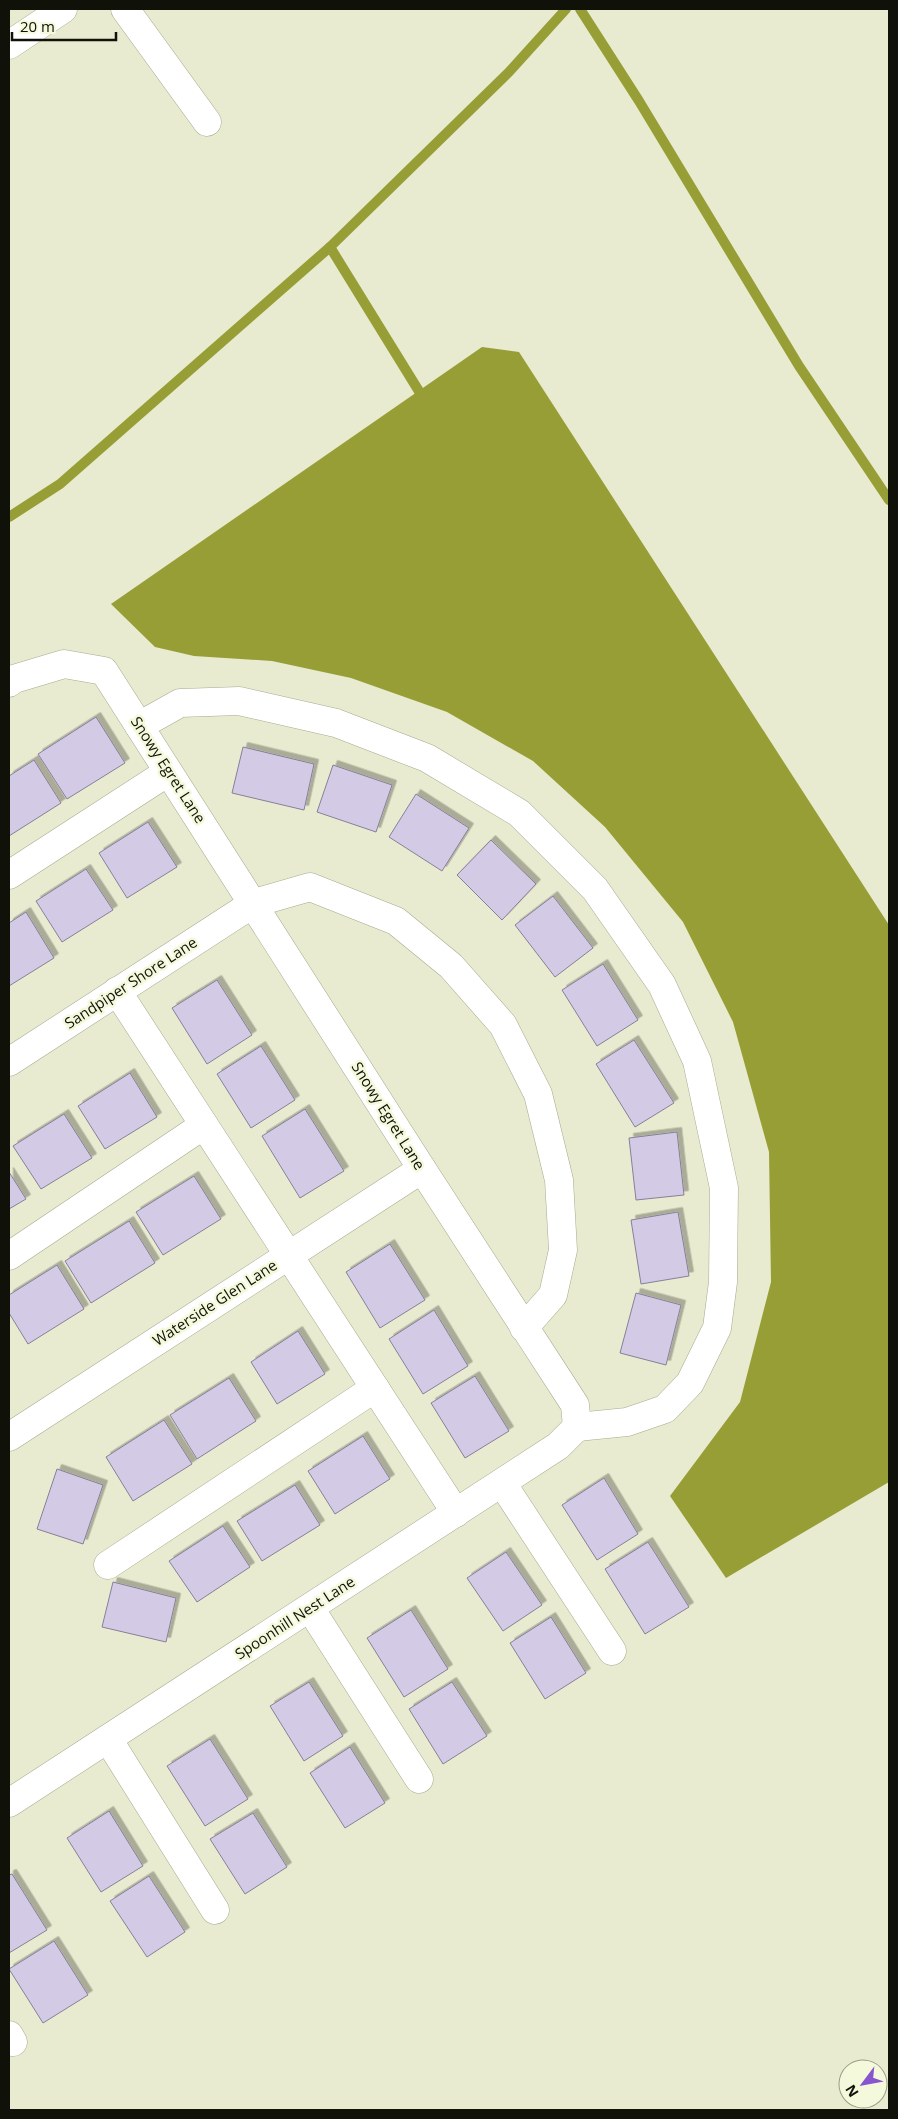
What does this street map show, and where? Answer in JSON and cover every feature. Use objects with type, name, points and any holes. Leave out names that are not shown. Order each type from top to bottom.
[{"type":"street","points":[[9,46],[63,9]]},
{"type":"street","points":[[125,9],[207,122]]},
{"type":"street","name":"Snowy Egret Lane","points":[[9,683],[14,679],[64,664],[104,672],[575,1405],[577,1427]]},
{"type":"street","points":[[139,726],[180,703],[239,701],[336,723],[427,758],[520,813],[595,889],[662,984],[696,1061],[724,1188],[723,1282],[717,1328],[690,1383],[665,1409],[626,1422],[577,1427]]},
{"type":"street","points":[[9,875],[168,772]]},
{"type":"street","points":[[254,903],[310,887],[396,921],[451,966],[502,1025],[538,1094],[559,1180],[563,1250],[553,1295],[524,1328]]},
{"type":"street","name":"Sandpiper Shore Lane","points":[[9,1062],[254,903]]},
{"type":"street","points":[[118,991],[456,1513]]},
{"type":"street","points":[[9,1256],[204,1125]]},
{"type":"street","name":"Waterside Glen Lane","points":[[9,1437],[422,1169]]},
{"type":"street","points":[[108,1565],[375,1388]]},
{"type":"street","name":"Spoonhill Nest Lane","points":[[9,1803],[558,1446],[577,1427]]},
{"type":"street","points":[[502,1483],[612,1651]]},
{"type":"street","points":[[310,1608],[419,1779]]},
{"type":"street","points":[[108,1739],[215,1910]]},
{"type":"shaded area","points":[[482,347],[519,352],[889,925],[889,1482],[726,1578],[670,1496],[740,1402],[771,1282],[769,1152],[733,1022],[683,922],[605,827],[533,761],[447,712],[351,678],[272,661],[194,656],[155,647],[111,604]]},
{"type":"building","points":[[96,717],[125,763],[67,799],[38,754]]},
{"type":"building","points":[[243,747],[314,764],[304,810],[232,793]]},
{"type":"building","points":[[34,760],[61,803],[9,836],[9,776]]},
{"type":"building","points":[[333,765],[392,785],[376,832],[317,812]]},
{"type":"building","points":[[416,794],[469,828],[442,871],[389,837]]},
{"type":"building","points":[[148,822],[177,867],[127,898],[99,853]]},
{"type":"building","points":[[491,840],[536,884],[502,920],[457,875]]},
{"type":"building","points":[[86,869],[113,910],[62,942],[36,901]]},
{"type":"building","points":[[553,896],[593,948],[555,977],[515,925]]},
{"type":"building","points":[[26,912],[54,958],[9,986],[9,923]]},
{"type":"building","points":[[603,964],[638,1020],[597,1046],[562,990]]},
{"type":"building","points":[[217,980],[252,1035],[207,1064],[172,1008]]},
{"type":"building","points":[[634,1040],[674,1103],[635,1127],[596,1064]]},
{"type":"building","points":[[261,1046],[295,1100],[251,1128],[217,1074]]},
{"type":"building","points":[[130,1073],[157,1117],[105,1149],[78,1106]]},
{"type":"building","points":[[305,1109],[344,1171],[300,1198],[262,1136]]},
{"type":"building","points":[[64,1114],[92,1158],[41,1189],[13,1146]]},
{"type":"building","points":[[677,1132],[684,1195],[636,1200],[629,1138]]},
{"type":"building","points":[[9,1172],[26,1199],[9,1209]]},
{"type":"building","points":[[194,1176],[221,1219],[163,1255],[136,1212]]},
{"type":"building","points":[[678,1212],[689,1276],[641,1284],[631,1220]]},
{"type":"building","points":[[129,1221],[155,1263],[91,1303],[65,1261]]},
{"type":"building","points":[[390,1244],[425,1300],[380,1328],[346,1272]]},
{"type":"building","points":[[57,1265],[84,1309],[28,1344],[9,1313],[9,1295]]},
{"type":"building","points":[[636,1293],[681,1305],[666,1365],[620,1353]]},
{"type":"building","points":[[434,1310],[468,1366],[423,1394],[389,1339]]},
{"type":"building","points":[[298,1331],[325,1374],[277,1404],[251,1362]]},
{"type":"building","points":[[475,1376],[509,1431],[465,1458],[431,1403]]},
{"type":"building","points":[[229,1378],[256,1421],[197,1459],[170,1415]]},
{"type":"building","points":[[164,1420],[192,1464],[133,1501],[106,1457]]},
{"type":"building","points":[[363,1436],[390,1479],[335,1514],[308,1471]]},
{"type":"building","points":[[57,1469],[103,1485],[83,1544],[37,1529]]},
{"type":"building","points":[[604,1478],[638,1534],[597,1560],[562,1505]]},
{"type":"building","points":[[295,1485],[320,1525],[262,1561],[237,1521]]},
{"type":"building","points":[[223,1526],[250,1567],[197,1602],[169,1561]]},
{"type":"building","points":[[648,1542],[689,1607],[645,1634],[605,1569]]},
{"type":"building","points":[[506,1552],[542,1605],[503,1631],[467,1578]]},
{"type":"building","points":[[113,1582],[176,1598],[166,1642],[102,1627]]},
{"type":"building","points":[[411,1610],[448,1669],[404,1697],[367,1638]]},
{"type":"building","points":[[551,1617],[586,1673],[545,1699],[510,1643]]},
{"type":"building","points":[[309,1682],[343,1736],[304,1761],[270,1706]]},
{"type":"building","points":[[452,1682],[487,1736],[443,1764],[409,1709]]},
{"type":"building","points":[[210,1739],[248,1799],[205,1826],[167,1766]]},
{"type":"building","points":[[350,1747],[385,1803],[345,1828],[310,1773]]},
{"type":"building","points":[[109,1811],[143,1866],[101,1892],[67,1838]]},
{"type":"building","points":[[253,1813],[287,1867],[245,1894],[210,1839]]},
{"type":"building","points":[[12,1874],[47,1930],[9,1953],[9,1875]]},
{"type":"building","points":[[149,1876],[185,1932],[147,1957],[110,1901]]},
{"type":"building","points":[[54,1941],[88,1995],[43,2023],[9,1969]]},
{"type":"waterway","points":[[9,517],[60,484],[330,247],[509,72],[566,9]]},
{"type":"waterway","points":[[580,9],[639,101],[799,366],[889,500]]},
{"type":"waterway","points":[[330,247],[425,401]]}]
